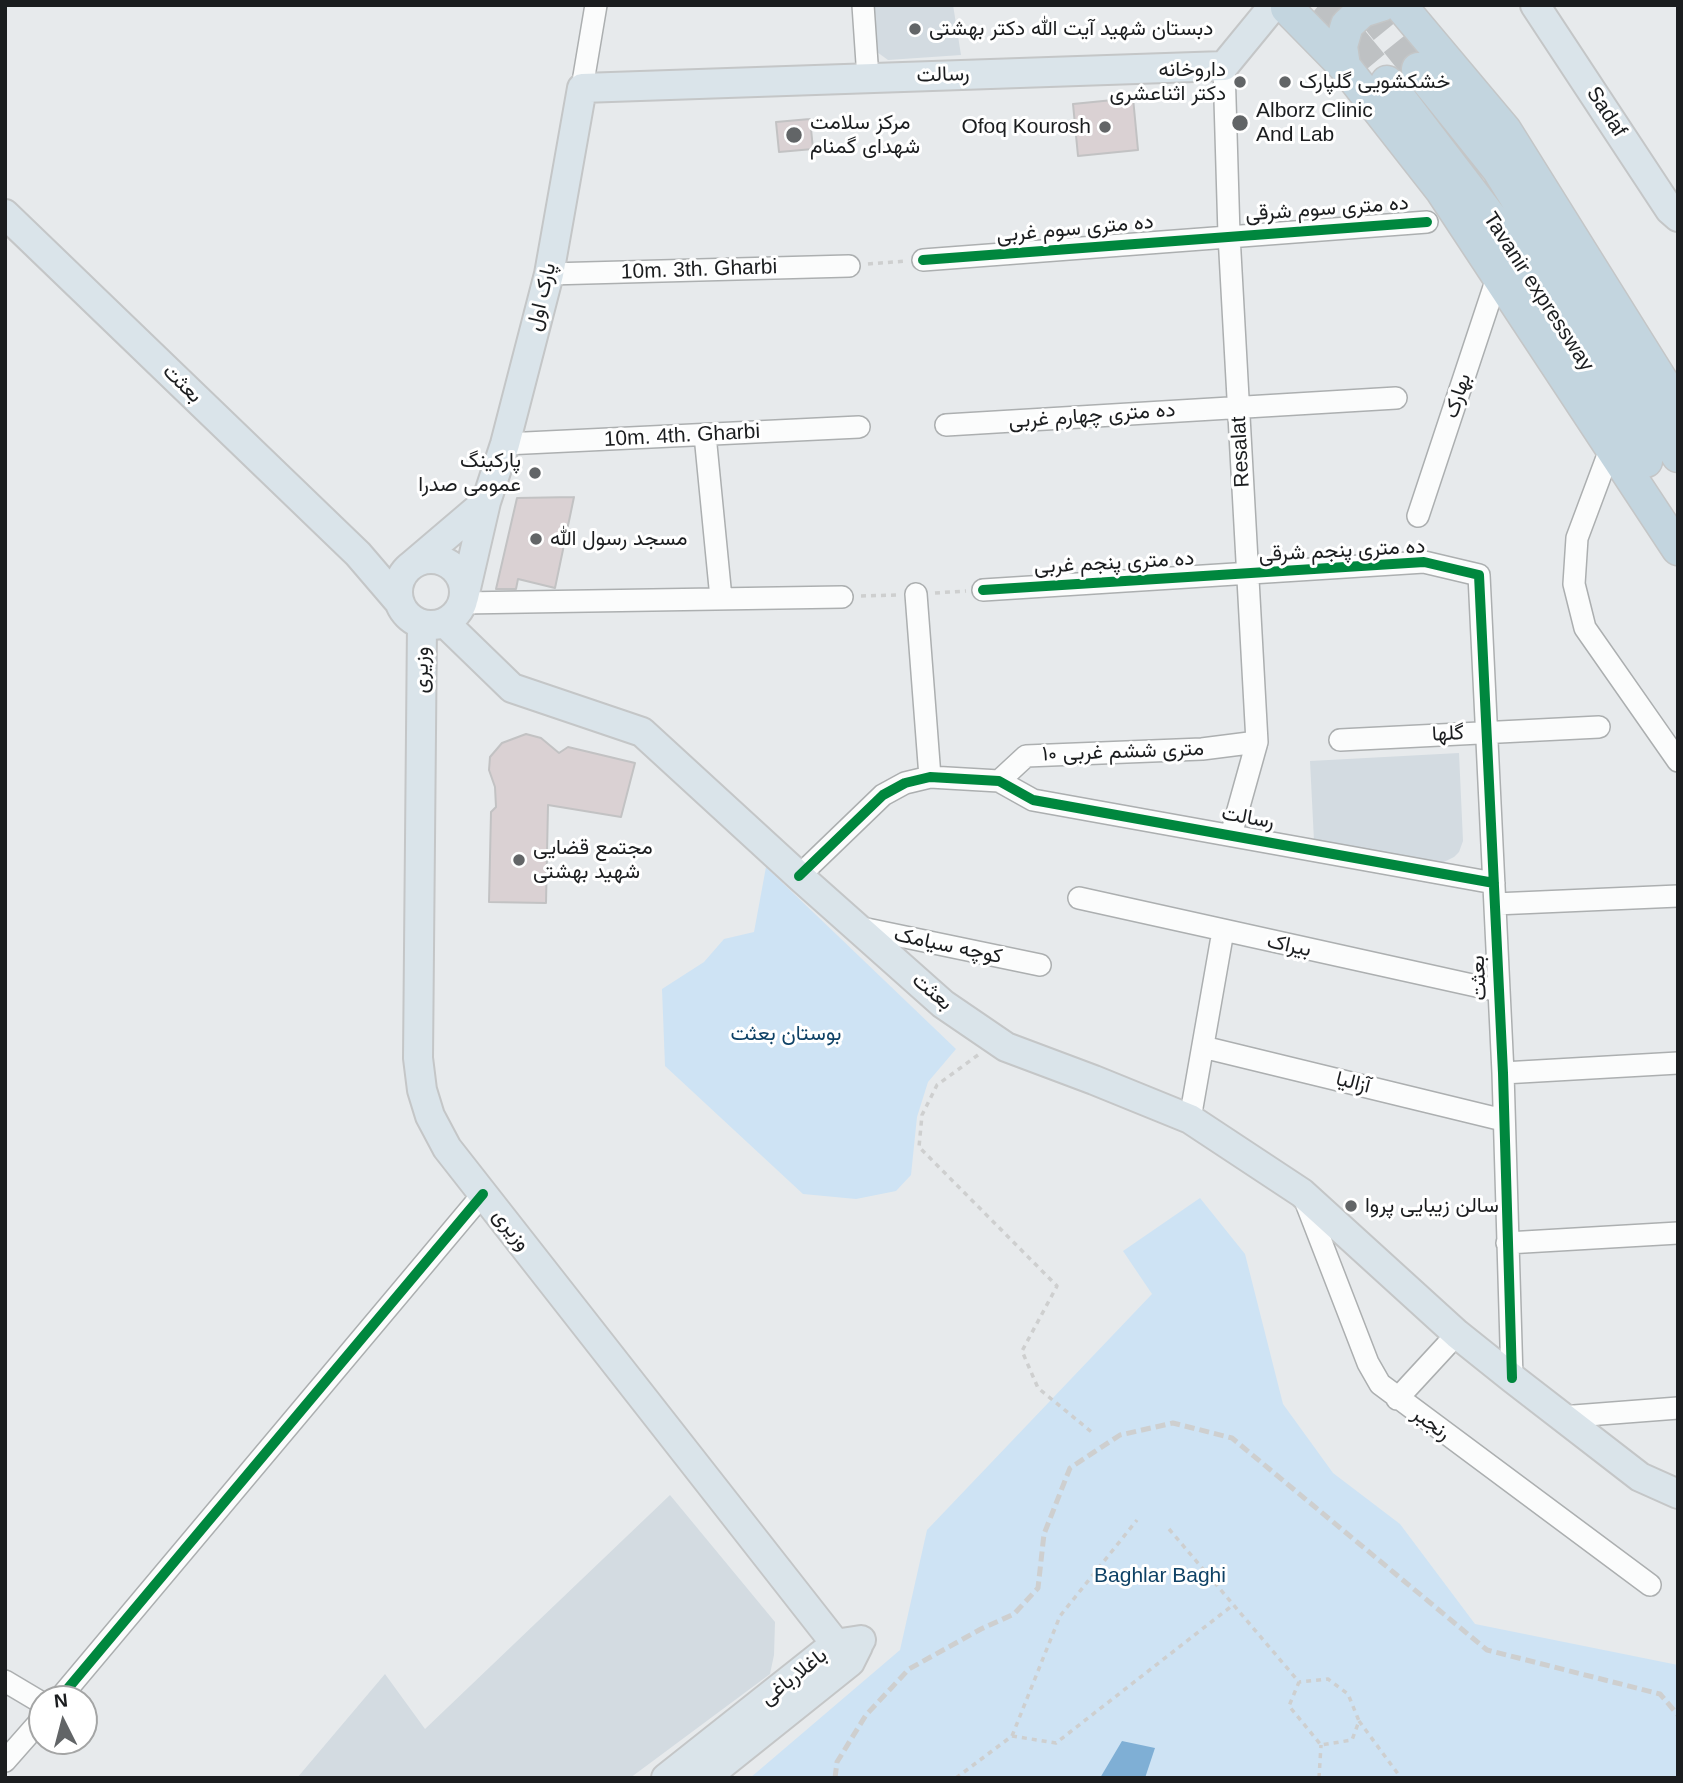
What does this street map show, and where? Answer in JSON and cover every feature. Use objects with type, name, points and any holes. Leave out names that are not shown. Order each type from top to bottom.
[{"type":"highway","points":[[1281,6],[1304,9],[1319,5]]},
{"type":"highway","points":[[1281,6],[1344,66],[1442,191],[1678,549]]},
{"type":"highway","points":[[1344,66],[1341,46],[1347,26],[1362,11],[1392,6],[1505,130],[1678,407]]},
{"type":"highway","name":"Tavanir expressway","points":[[1418,69],[1498,169],[1678,456]]},
{"type":"highway","name":"Tavanir expressway","points":[[1387,82],[1514,248],[1678,511]]},
{"type":"main road","name":"Sadaf","points":[[1535,5],[1670,210],[1678,217]]},
{"type":"main road","points":[[1224,66],[1281,6]]},
{"type":"main road","name":"رسالت","points":[[582,88],[1224,66]]},
{"type":"main road","name":"پارک اول","points":[[448,612],[505,444],[549,274],[582,88]]},
{"type":"main road","name":"بعثت","points":[[5,214],[358,554],[405,612],[448,612],[512,688],[642,732],[943,1004],[1006,1047],[1189,1119],[1302,1193],[1457,1334],[1640,1477],[1678,1494]]},
{"type":"main road","points":[[400,603],[400,582],[412,566],[486,502]]},
{"type":"main road","points":[[358,554],[412,566],[432,559],[452,567],[460,575],[464,585],[448,612]]},
{"type":"main road","name":"وزیری","points":[[448,612],[418,1058],[422,1090],[430,1116],[446,1148],[843,1653]]},
{"type":"main road","name":"باغلارباغی","points":[[666,1778],[843,1653]]},
{"type":"main road","name":"باغلارباغی","points":[[705,1778],[843,1653]]},
{"type":"street","points":[[582,88],[596,5]]},
{"type":"street","points":[[863,5],[868,78]]},
{"type":"street","name":"Resalat","points":[[1224,66],[1229,235],[1257,742],[1231,835]]},
{"type":"street","name":"ده متری سوم شرقی","points":[[1229,235],[1427,222]]},
{"type":"street","name":"ده متری سوم غربی","points":[[923,260],[1229,235]]},
{"type":"street","name":"10m. 3th. Gharbi","points":[[549,274],[849,265]]},
{"type":"street","name":"بهارک","points":[[1418,516],[1498,275]]},
{"type":"street","name":"ده متری چهارم غربی","points":[[946,425],[1396,398]]},
{"type":"street","name":"10m. 4th. Gharbi","points":[[505,444],[859,427]]},
{"type":"street","points":[[705,435],[721,598]]},
{"type":"street","points":[[1611,447],[1577,538],[1574,583],[1586,628],[1678,761]]},
{"type":"street","name":"ده متری پنجم شرقی","points":[[1248,574],[1424,562],[1479,575]]},
{"type":"street","name":"ده متری پنجم غربی","points":[[983,590],[1248,574]]},
{"type":"street","name":"بعثت","points":[[1479,575],[1503,1073],[1513,1378]]},
{"type":"street","points":[[916,594],[930,777]]},
{"type":"street","points":[[448,612],[721,598],[842,597]]},
{"type":"street","name":"گلها","points":[[1340,740],[1599,727]]},
{"type":"street","name":"۱۰ متری ششم غربی","points":[[999,781],[1026,756],[1202,749],[1257,742]]},
{"type":"street","points":[[799,876],[883,795],[905,783],[930,777],[999,781]]},
{"type":"street","name":"رسالت","points":[[999,781],[1033,800],[1231,835],[1495,894],[1678,896]]},
{"type":"street","name":"بیراک","points":[[1079,898],[1499,991]]},
{"type":"street","name":"کوچه سیامک","points":[[857,927],[1040,965]]},
{"type":"street","points":[[1189,1119],[1223,931]]},
{"type":"street","name":"آزالیا","points":[[1203,1047],[1503,1120]]},
{"type":"street","points":[[1503,1073],[1678,1063]]},
{"type":"street","name":"رنجبر","points":[[1302,1193],[1368,1363],[1380,1384],[1650,1584]]},
{"type":"street","points":[[71,1685],[483,1194]]},
{"type":"street","points":[[1507,1243],[1678,1233]]},
{"type":"street","points":[[1397,1399],[1457,1334]]},
{"type":"street","points":[[1561,1417],[1678,1408]]},
{"type":"street","points":[[5,1681],[28,1695]]},
{"type":"street","points":[[5,1761],[28,1735]]},
{"type":"path","points":[[849,265],[923,260]]},
{"type":"path","points":[[842,597],[983,590]]},
{"type":"path","points":[[998,1042],[937,1085],[922,1115],[919,1147],[1057,1286],[1022,1351],[1038,1388],[1094,1434]]},
{"type":"path","points":[[956,1778],[1012,1736],[1060,1616],[1137,1520]]},
{"type":"path","points":[[1169,1529],[1298,1682]]},
{"type":"path","points":[[1012,1736],[1056,1743],[1233,1605]]},
{"type":"path","points":[[1298,1682],[1328,1679],[1348,1694],[1359,1721],[1401,1778]]},
{"type":"path","points":[[1298,1682],[1289,1706],[1321,1745],[1319,1778]]},
{"type":"path","points":[[1321,1745],[1352,1740],[1359,1721]]},
{"type":"shaded area","name":"دبستان شهید آیت الله دکتر بهشتی","points":[[872,5],[953,5],[961,55],[888,60],[877,52]]},
{"type":"shaded area","points":[[1459,753],[1463,841],[1454,857],[1440,864],[1314,841],[1310,761]]},
{"type":"shaded area","points":[[670,1495],[775,1622],[774,1655],[770,1674],[630,1778],[297,1778],[385,1674],[425,1729]]},
{"type":"green space","name":"بوستان بعثت","points":[[766,867],[956,1049],[928,1082],[917,1117],[911,1175],[896,1191],[856,1199],[803,1194],[665,1066],[662,989],[704,962],[724,939],[754,932]]},
{"type":"green space","name":"Baghlar Baghi","points":[[1200,1198],[1245,1254],[1283,1404],[1333,1473],[1400,1524],[1475,1624],[1678,1665],[1678,1778],[750,1778],[900,1650],[927,1530],[1152,1294],[1123,1251]]},
{"type":"water","points":[[1122,1741],[1155,1748],[1145,1778],[1100,1778]]},
{"type":"building","name":"Ofoq Kourosh","points":[[1133,98],[1138,150],[1078,156],[1073,104]]},
{"type":"building","name":"مرکز سلامت شهدای گمنام","points":[[810,119],[813,149],[779,152],[776,122]]},
{"type":"building","name":"مسجد رسول الله","points":[[574,497],[555,588],[518,579],[516,589],[496,589],[517,498]]},
{"type":"building","name":"مجتمع قضایی شهید بهشتی","points":[[526,734],[541,738],[559,753],[568,747],[635,763],[621,817],[548,805],[546,903],[489,902],[491,812],[496,807],[495,787],[489,770],[490,757],[502,743]]},
{"type":"tunnel","points":[[1319,5],[1331,15],[1387,82]]},
{"type":"tunnel","points":[[1366,5],[1418,69]]},
{"type":"railway","points":[[835,1778],[837,1762],[866,1715],[909,1669],[1014,1614],[1038,1588],[1044,1534],[1070,1468],[1120,1435],[1173,1423],[1232,1438],[1487,1650],[1660,1694],[1678,1715]]},
{"type":"cycle path","points":[[923,260],[1427,222]]},
{"type":"cycle path","points":[[983,590],[1424,562],[1479,575],[1503,1073],[1512,1378]]},
{"type":"cycle path","points":[[799,876],[883,795],[905,783],[930,777],[999,781],[1033,800],[1494,883]]},
{"type":"cycle path","points":[[71,1685],[483,1194]]},
{"type":"place","name":"دبستان شهید آیت الله دکتر بهشتی","points":[[915,29]]},
{"type":"place","name":"داروخانه دکتر اثناعشری","points":[[1240,82]]},
{"type":"place","name":"خشکشویی گلپارک","points":[[1285,82]]},
{"type":"place","name":"Alborz Clinic And Lab","points":[[1240,123]]},
{"type":"place","name":"Ofoq Kourosh","points":[[1105,127]]},
{"type":"place","name":"مرکز سلامت شهدای گمنام","points":[[794,135]]},
{"type":"place","name":"پارکینگ عمومی صدرا","points":[[535,473]]},
{"type":"place","name":"مسجد رسول الله","points":[[536,539]]},
{"type":"place","name":"مجتمع قضایی شهید بهشتی","points":[[519,860]]},
{"type":"place","name":"سالن زيبايى پروا","points":[[1351,1206]]}]
